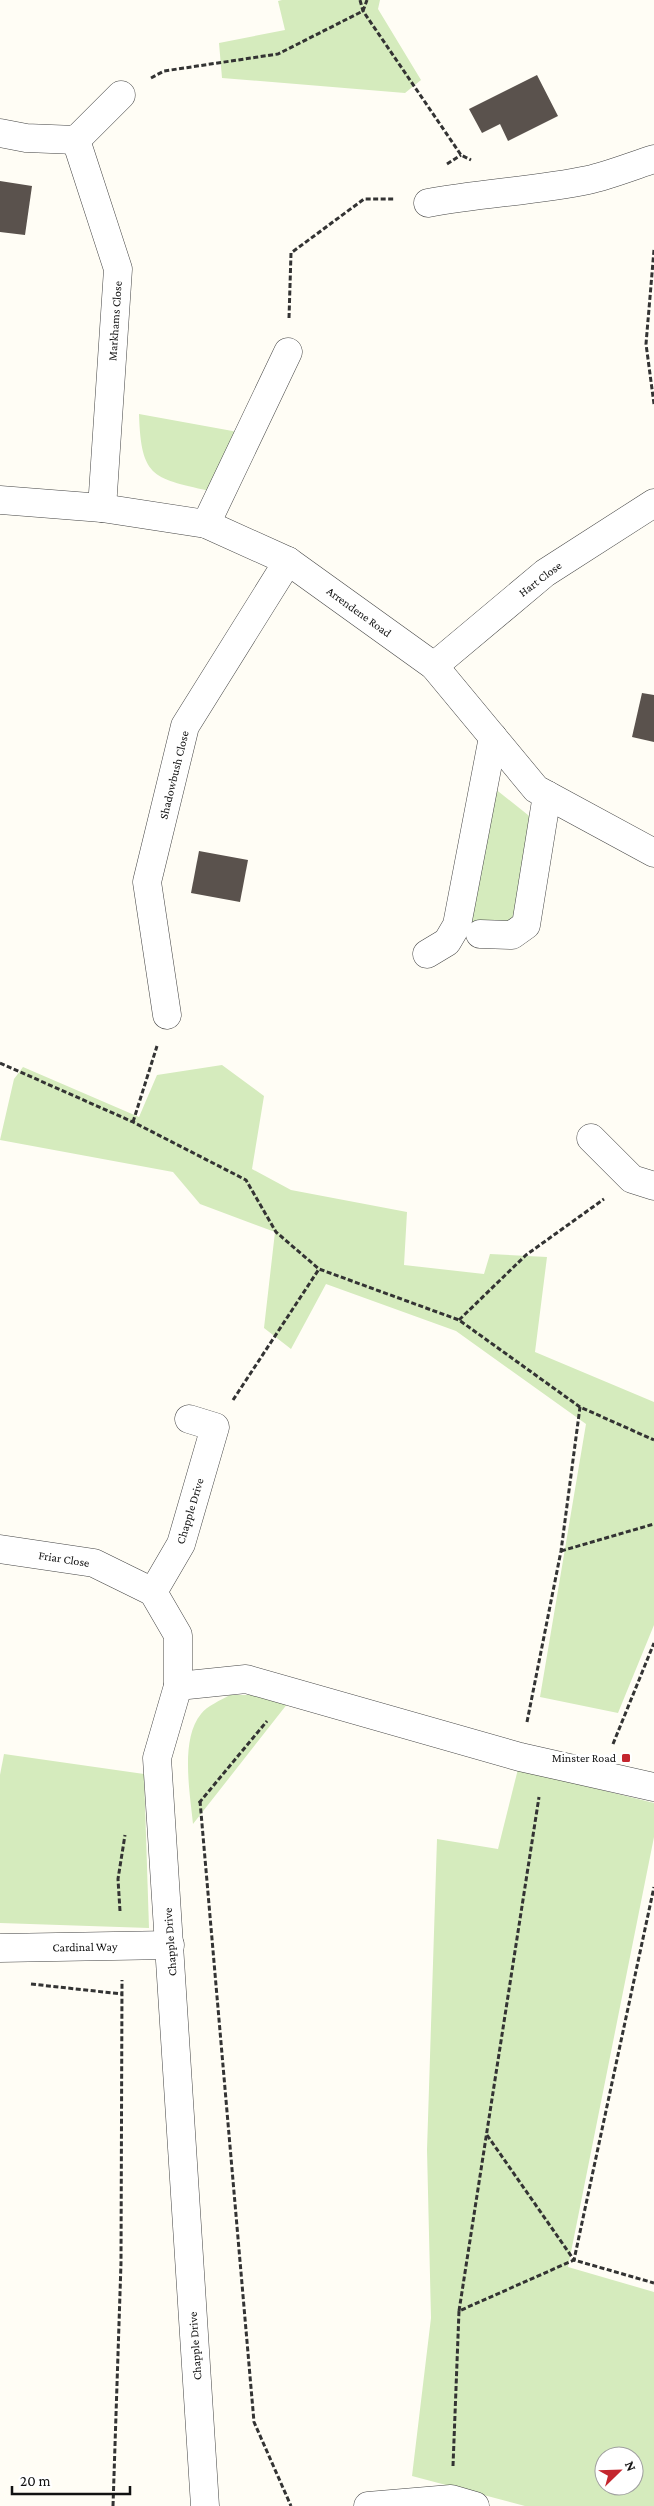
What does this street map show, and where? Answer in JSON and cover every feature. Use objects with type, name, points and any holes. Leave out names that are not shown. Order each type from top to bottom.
[{"type":"street","points":[[0,133],[26,138],[76,140],[121,95]]},
{"type":"street","name":"Markhams Close","points":[[76,140],[118,269],[102,508]]},
{"type":"street","points":[[428,203],[477,194],[531,190],[589,180],[654,160]]},
{"type":"street","points":[[206,524],[288,352]]},
{"type":"street","name":"Arrendene Road","points":[[0,500],[102,508],[206,524],[288,560],[434,666],[536,789],[654,853]]},
{"type":"street","name":"Hart Close","points":[[434,666],[545,573],[654,503]]},
{"type":"street","name":"Shadowbush Close","points":[[167,1016],[148,882],[185,726],[288,560]]},
{"type":"street","points":[[427,954],[447,942],[457,925],[493,737]]},
{"type":"street","points":[[480,934],[512,935],[526,925],[547,795]]},
{"type":"street","points":[[591,1138],[643,1183]]},
{"type":"street","points":[[189,1418],[214,1427]]},
{"type":"street","name":"Chapple Drive","points":[[205,2506],[157,1758],[178,1686],[178,1635],[153,1592],[181,1544],[214,1427]]},
{"type":"street","name":"Friar Close","points":[[0,1549],[94,1563],[153,1592]]},
{"type":"street","points":[[178,1686],[246,1678],[532,1760],[654,1787]]},
{"type":"street","name":"Cardinal Way","points":[[0,1948],[170,1945]]},
{"type":"street","points":[[368,2506],[463,2503]]},
{"type":"path","points":[[360,0],[363,10],[460,155],[478,164]]},
{"type":"path","points":[[121,95],[164,71],[278,54],[363,10],[367,0]]},
{"type":"path","points":[[444,166],[460,155]]},
{"type":"path","points":[[288,352],[291,253],[364,199],[395,199]]},
{"type":"path","points":[[654,250],[646,344],[654,404]]},
{"type":"path","points":[[133,1122],[167,1016]]},
{"type":"path","points":[[0,1063],[133,1122],[246,1180],[276,1232],[319,1269],[459,1320],[580,1407],[654,1440]]},
{"type":"path","points":[[459,1320],[526,1255],[643,1183]]},
{"type":"path","points":[[214,1427],[319,1269]]},
{"type":"path","points":[[463,2503],[459,2312],[486,2135],[532,1760],[580,1407]]},
{"type":"path","points":[[561,1551],[654,1524]]},
{"type":"path","points":[[601,1774],[654,1643]]},
{"type":"path","points":[[163,1847],[291,1692]]},
{"type":"path","points":[[200,1801],[254,2422],[291,2506]]},
{"type":"path","points":[[113,2506],[121,2263],[122,1946],[118,1879],[126,1829]]},
{"type":"path","points":[[574,2260],[654,1887]]},
{"type":"path","points":[[28,1984],[122,1994]]},
{"type":"path","points":[[486,2135],[574,2260],[654,2284]]},
{"type":"path","points":[[459,2312],[574,2260]]},
{"type":"green space","points":[[380,0],[378,9],[421,80],[405,93],[222,78],[219,43],[285,30],[278,1]]},
{"type":"green space","points":[[139,414],[238,432],[214,492],[164,479],[155,472],[148,464],[143,452]]},
{"type":"green space","points":[[489,784],[533,819],[518,916],[505,925],[462,923]]},
{"type":"green space","points":[[222,1065],[264,1096],[252,1169],[291,1190],[407,1212],[404,1265],[484,1274],[490,1254],[547,1257],[535,1352],[654,1402],[654,1625],[618,1713],[540,1697],[586,1424],[456,1331],[326,1284],[291,1349],[264,1328],[275,1232],[200,1204],[173,1172],[0,1140],[14,1079],[23,1067],[139,1117],[157,1075]]},
{"type":"green space","points":[[230,1695],[266,1695],[288,1703],[193,1824],[188,1767],[190,1737],[201,1714],[214,1703]]},
{"type":"green space","points":[[4,1754],[144,1774],[149,1928],[0,1923],[0,1775]]},
{"type":"green space","points":[[518,1769],[654,1803],[654,1837],[568,2267],[654,2292],[654,2506],[525,2506],[412,2476],[431,2318],[427,2150],[437,1839],[498,1849]]},
{"type":"building","points":[[537,75],[558,116],[508,141],[500,124],[482,133],[469,109]]},
{"type":"building","points":[[0,181],[32,186],[25,235],[0,232]]},
{"type":"building","points":[[642,693],[654,695],[654,742],[632,737]]},
{"type":"building","points":[[199,851],[248,860],[240,902],[191,893]]},
{"type":"place","name":"Minster Road","points":[[626,1758]]}]
